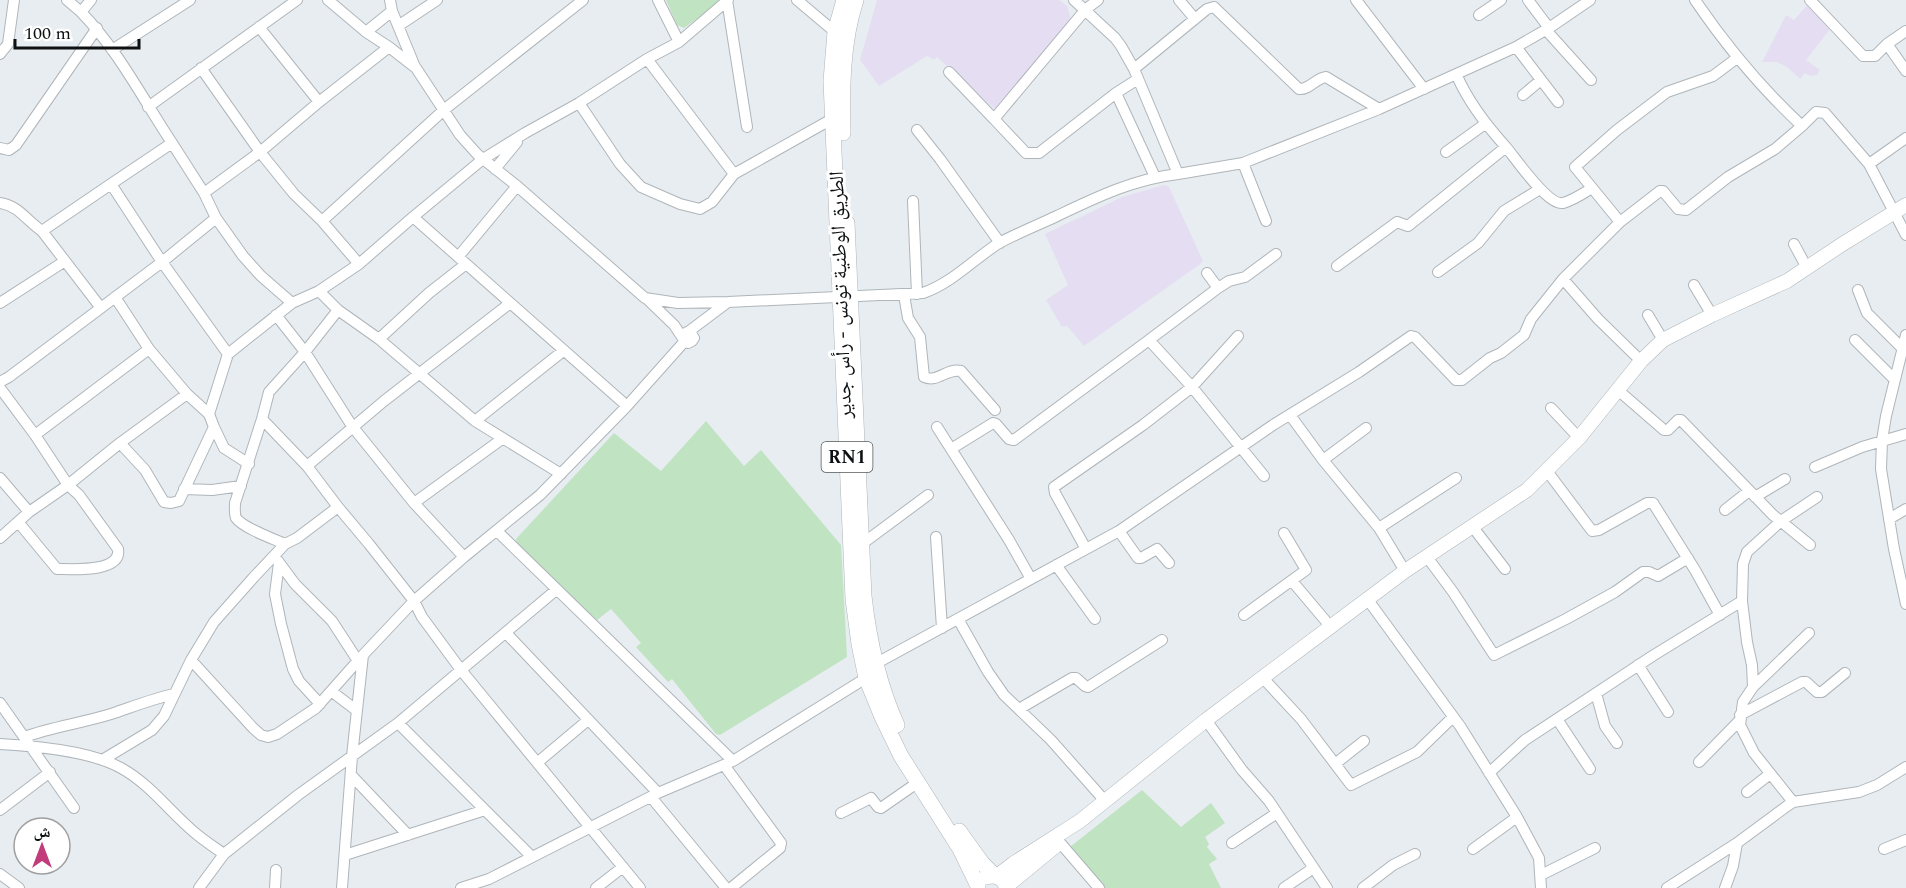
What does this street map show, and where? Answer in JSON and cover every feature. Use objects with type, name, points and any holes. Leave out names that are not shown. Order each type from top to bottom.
[{"type":"main road","name":"الطريق الوطنية تونس - رأس جدير","points":[[844,0],[836,32],[831,81],[832,119],[871,671],[901,756],[960,849],[978,887]]},
{"type":"main road","name":"الطريق الوطنية تونس - رأس جدير","points":[[856,0],[849,23],[843,79],[843,165],[853,598],[859,644],[909,753],[966,841],[1001,881]]},
{"type":"main road","name":"RN1","points":[[978,887],[982,879],[1001,881]]},
{"type":"street","points":[[0,54],[8,44],[14,0]]},
{"type":"street","points":[[67,0],[97,28],[204,193],[216,218],[249,263],[292,303]]},
{"type":"street","points":[[81,12],[91,0]]},
{"type":"street","points":[[112,50],[190,0]]},
{"type":"street","points":[[148,107],[297,0]]},
{"type":"street","points":[[328,0],[366,33],[416,68]]},
{"type":"street","points":[[398,26],[437,0]]},
{"type":"street","points":[[322,221],[445,109],[584,0]]},
{"type":"street","points":[[658,0],[679,42]]},
{"type":"street","points":[[209,414],[228,354],[276,315],[292,303],[319,291],[358,264],[483,159],[579,103],[647,59],[679,42],[728,0]]},
{"type":"street","points":[[728,0],[747,127]]},
{"type":"street","points":[[797,0],[836,32]]},
{"type":"street","points":[[1074,0],[1115,38],[1136,74],[1178,174]]},
{"type":"street","points":[[994,119],[1086,9],[1098,0]]},
{"type":"street","points":[[1179,0],[1196,19]]},
{"type":"street","points":[[1356,0],[1424,89]]},
{"type":"street","points":[[1479,15],[1501,0]]},
{"type":"street","points":[[1527,0],[1591,80]]},
{"type":"street","points":[[645,298],[678,303],[916,294],[935,288],[1000,243],[1118,189],[1155,177],[1243,163],[1457,76],[1516,48],[1590,0]]},
{"type":"street","points":[[1695,0],[1737,58],[1768,94],[1802,126]]},
{"type":"street","points":[[1810,0],[1863,56],[1875,56],[1887,44],[1906,31]]},
{"type":"street","points":[[366,33],[391,5],[416,68],[460,135],[483,159],[517,186],[674,325],[689,334]]},
{"type":"street","points":[[949,72],[1026,153],[1039,153],[1116,93],[1207,9],[1214,7],[1299,89],[1304,89],[1326,77],[1379,109]]},
{"type":"street","points":[[259,27],[319,102]]},
{"type":"street","points":[[0,148],[9,150],[16,145],[97,28]]},
{"type":"street","points":[[1887,44],[1906,71]]},
{"type":"street","points":[[204,193],[260,152],[389,47]]},
{"type":"street","points":[[1516,48],[1558,102]]},
{"type":"street","points":[[1620,222],[1575,167],[1617,130],[1667,92],[1713,76],[1737,58]]},
{"type":"street","points":[[647,59],[734,174]]},
{"type":"street","points":[[201,68],[260,152],[294,194],[322,221],[358,264]]},
{"type":"street","points":[[1457,76],[1465,94],[1485,124],[1540,189],[1560,204],[1593,188]]},
{"type":"street","points":[[1523,95],[1541,80]]},
{"type":"street","points":[[1116,93],[1155,177]]},
{"type":"street","points":[[579,103],[620,164],[641,188],[680,204],[700,209],[712,202],[734,174],[832,119]]},
{"type":"street","points":[[461,888],[493,884],[532,857],[655,795],[729,763],[942,628],[1119,531],[1240,447],[1359,372],[1411,336],[1415,337],[1456,380],[1462,380],[1524,335],[1531,319],[1563,279],[1620,222],[1662,190],[1678,209],[1686,210],[1728,177],[1775,149],[1814,113],[1825,113],[1869,164],[1900,209],[1906,235]]},
{"type":"street","points":[[1446,152],[1485,124]]},
{"type":"street","points":[[917,130],[1000,243]]},
{"type":"street","points":[[495,169],[525,133]]},
{"type":"street","points":[[1869,164],[1906,138]]},
{"type":"street","points":[[42,231],[172,143]]},
{"type":"street","points":[[1337,267],[1397,222],[1408,226],[1506,147]]},
{"type":"street","points":[[1243,163],[1266,221]]},
{"type":"street","points":[[111,184],[162,262],[228,354]]},
{"type":"street","points":[[379,339],[462,261],[517,186]]},
{"type":"street","points":[[1438,272],[1478,243],[1504,211],[1540,189]]},
{"type":"street","points":[[913,201],[916,294]]},
{"type":"street","points":[[0,203],[14,206],[28,222],[42,231],[101,308]]},
{"type":"street","points":[[1001,881],[1014,863],[1058,839],[1206,720],[1330,626],[1405,571],[1527,490],[1579,438],[1641,362],[1663,340],[1787,281],[1900,209]]},
{"type":"street","points":[[413,217],[627,406]]},
{"type":"street","points":[[0,381],[9,377],[162,262],[216,218]]},
{"type":"street","points":[[1794,244],[1807,268]]},
{"type":"street","points":[[951,449],[993,423],[1009,439],[1014,440],[1218,288],[1245,277],[1276,254]]},
{"type":"street","points":[[0,303],[65,261]]},
{"type":"street","points":[[1207,273],[1218,288]]},
{"type":"street","points":[[1563,279],[1641,362]]},
{"type":"street","points":[[1694,285],[1712,315]]},
{"type":"street","points":[[1858,290],[1867,314],[1901,347]]},
{"type":"street","points":[[319,291],[338,310],[421,373],[475,421],[561,474]]},
{"type":"street","points":[[904,295],[908,318],[920,337],[924,377],[937,379],[951,370],[961,371],[994,410]]},
{"type":"street","points":[[115,297],[149,349],[187,394],[209,414],[225,448],[249,464]]},
{"type":"street","points":[[191,660],[261,735],[268,737],[304,716],[320,704],[414,601],[540,495],[627,406],[689,334],[728,302]]},
{"type":"street","points":[[307,466],[352,426],[509,304]]},
{"type":"street","points":[[285,544],[243,525],[237,519],[235,503],[249,464],[269,392],[338,310]]},
{"type":"street","points":[[276,315],[305,352],[352,426],[414,503],[464,557]]},
{"type":"street","points":[[1648,315],[1663,340]]},
{"type":"street","points":[[1906,334],[1901,347],[1882,440],[1882,477],[1906,604]]},
{"type":"street","points":[[1086,549],[1055,493],[1054,487],[1143,425],[1192,387],[1238,336]]},
{"type":"street","points":[[1149,340],[1192,387],[1264,476]]},
{"type":"street","points":[[1855,340],[1894,379]]},
{"type":"street","points":[[35,435],[149,349]]},
{"type":"street","points":[[475,421],[563,351]]},
{"type":"street","points":[[0,388],[68,485],[80,495],[118,549],[118,554],[116,559],[107,566],[57,569],[19,523]]},
{"type":"street","points":[[1619,391],[1664,430],[1668,430],[1678,420],[1681,420],[1752,494],[1810,546]]},
{"type":"street","points":[[0,538],[29,512],[187,394]]},
{"type":"street","points":[[1551,408],[1579,438]]},
{"type":"street","points":[[1290,415],[1323,460],[1379,528],[1405,571]]},
{"type":"street","points":[[262,419],[307,466],[414,601],[422,617],[461,670],[640,888]]},
{"type":"street","points":[[120,443],[146,471],[164,502],[171,503],[179,501],[214,427]]},
{"type":"street","points":[[937,427],[1009,540],[1031,579]]},
{"type":"street","points":[[1323,460],[1366,428]]},
{"type":"street","points":[[1815,467],[1882,440],[1906,434]]},
{"type":"street","points":[[414,503],[502,439]]},
{"type":"street","points":[[1547,471],[1592,531],[1599,531],[1647,503],[1653,503],[1688,558],[1720,615]]},
{"type":"street","points":[[0,478],[29,512]]},
{"type":"street","points":[[1379,528],[1456,478]]},
{"type":"street","points":[[1725,510],[1752,494],[1785,479]]},
{"type":"street","points":[[184,489],[241,486]]},
{"type":"street","points":[[862,544],[928,495]]},
{"type":"street","points":[[1753,687],[1742,601],[1744,558],[1747,552],[1781,521],[1817,497]]},
{"type":"street","points":[[104,759],[152,730],[164,716],[191,660],[214,622],[253,578],[277,559],[285,544],[297,538],[338,507]]},
{"type":"street","points":[[1889,519],[1906,509]]},
{"type":"street","points":[[1472,526],[1505,569]]},
{"type":"street","points":[[497,531],[729,763],[782,843],[780,848],[731,888]]},
{"type":"street","points":[[1119,531],[1138,558],[1157,549],[1169,563]]},
{"type":"street","points":[[1245,615],[1304,573],[1306,566],[1284,533]]},
{"type":"street","points":[[936,537],[942,628]]},
{"type":"street","points":[[1426,557],[1494,655],[1615,592],[1643,572],[1658,576],[1688,558]]},
{"type":"street","points":[[277,559],[295,584],[332,621],[360,658],[342,888]]},
{"type":"street","points":[[277,559],[275,594],[293,669],[299,681],[320,704]]},
{"type":"street","points":[[1056,565],[1095,619]]},
{"type":"street","points":[[1292,581],[1330,626]]},
{"type":"street","points":[[199,888],[224,854],[398,723],[556,590]]},
{"type":"street","points":[[1368,600],[1453,717],[1517,817],[1539,858],[1541,888]]},
{"type":"street","points":[[1489,773],[1525,740],[1557,718],[1742,601]]},
{"type":"street","points":[[958,619],[1004,695],[1051,740],[1105,801]]},
{"type":"street","points":[[506,633],[655,795],[726,888]]},
{"type":"street","points":[[1793,802],[1770,774],[1746,738],[1740,717],[1747,695],[1753,687],[1809,633]]},
{"type":"street","points":[[1019,709],[1072,678],[1076,678],[1088,687],[1162,640]]},
{"type":"street","points":[[1638,665],[1668,712]]},
{"type":"street","points":[[1699,762],[1740,717],[1802,682],[1806,682],[1817,692],[1822,692],[1845,673]]},
{"type":"street","points":[[1263,678],[1301,719],[1348,784],[1354,785],[1417,752],[1453,717]]},
{"type":"street","points":[[331,691],[356,710]]},
{"type":"street","points":[[1596,693],[1605,726],[1617,743]]},
{"type":"street","points":[[27,741],[50,728],[111,714],[145,701],[174,694]]},
{"type":"street","points":[[0,703],[74,808]]},
{"type":"street","points":[[1557,718],[1590,769]]},
{"type":"street","points":[[538,762],[588,720]]},
{"type":"street","points":[[1206,720],[1276,813],[1327,888]]},
{"type":"street","points":[[398,723],[532,857]]},
{"type":"street","points":[[0,744],[27,741],[104,759],[123,769],[149,788],[195,833],[224,854]]},
{"type":"street","points":[[1335,764],[1364,741]]},
{"type":"street","points":[[1667,888],[1737,843],[1793,802],[1859,792],[1877,785],[1906,767]]},
{"type":"street","points":[[0,810],[50,772]]},
{"type":"street","points":[[1747,792],[1770,774]]},
{"type":"street","points":[[351,775],[408,835]]},
{"type":"street","points":[[841,813],[871,798],[881,808],[917,783]]},
{"type":"street","points":[[345,855],[485,810]]},
{"type":"street","points":[[1232,843],[1276,813]]},
{"type":"street","points":[[1473,849],[1517,817]]},
{"type":"street","points":[[1058,839],[1099,888]]},
{"type":"street","points":[[1884,849],[1906,840]]},
{"type":"street","points":[[1725,888],[1733,866],[1737,843]]},
{"type":"street","points":[[1541,875],[1595,848]]},
{"type":"street","points":[[1363,888],[1376,884],[1393,865],[1414,854]]},
{"type":"street","points":[[596,888],[623,867]]},
{"type":"street","points":[[1284,888],[1312,869]]},
{"type":"street","points":[[275,888],[276,870]]},
{"type":"street","points":[[0,874],[19,888]]},
{"type":"shaded area","points":[[877,0],[1059,0],[1067,6],[1071,20],[996,110],[937,57],[934,60],[927,56],[879,86],[860,60]]},
{"type":"shaded area","points":[[1808,4],[1831,28],[1806,60],[1820,70],[1817,75],[1810,76],[1805,73],[1800,79],[1787,67],[1777,62],[1762,62],[1786,15],[1794,20]]},
{"type":"shaded area","points":[[1164,185],[1169,187],[1203,261],[1084,346],[1067,326],[1062,327],[1046,300],[1068,285],[1045,234],[1122,197]]},
{"type":"green space","points":[[666,0],[723,0],[684,28],[677,25]]},
{"type":"green space","points":[[706,421],[744,466],[761,450],[841,545],[847,657],[720,735],[716,734],[672,679],[668,682],[636,647],[641,643],[611,609],[597,620],[517,545],[516,539],[614,433],[661,471]]},
{"type":"green space","points":[[1142,790],[1181,827],[1211,803],[1225,823],[1205,837],[1209,844],[1207,847],[1217,859],[1209,864],[1221,888],[1105,888],[1070,847]]}]
